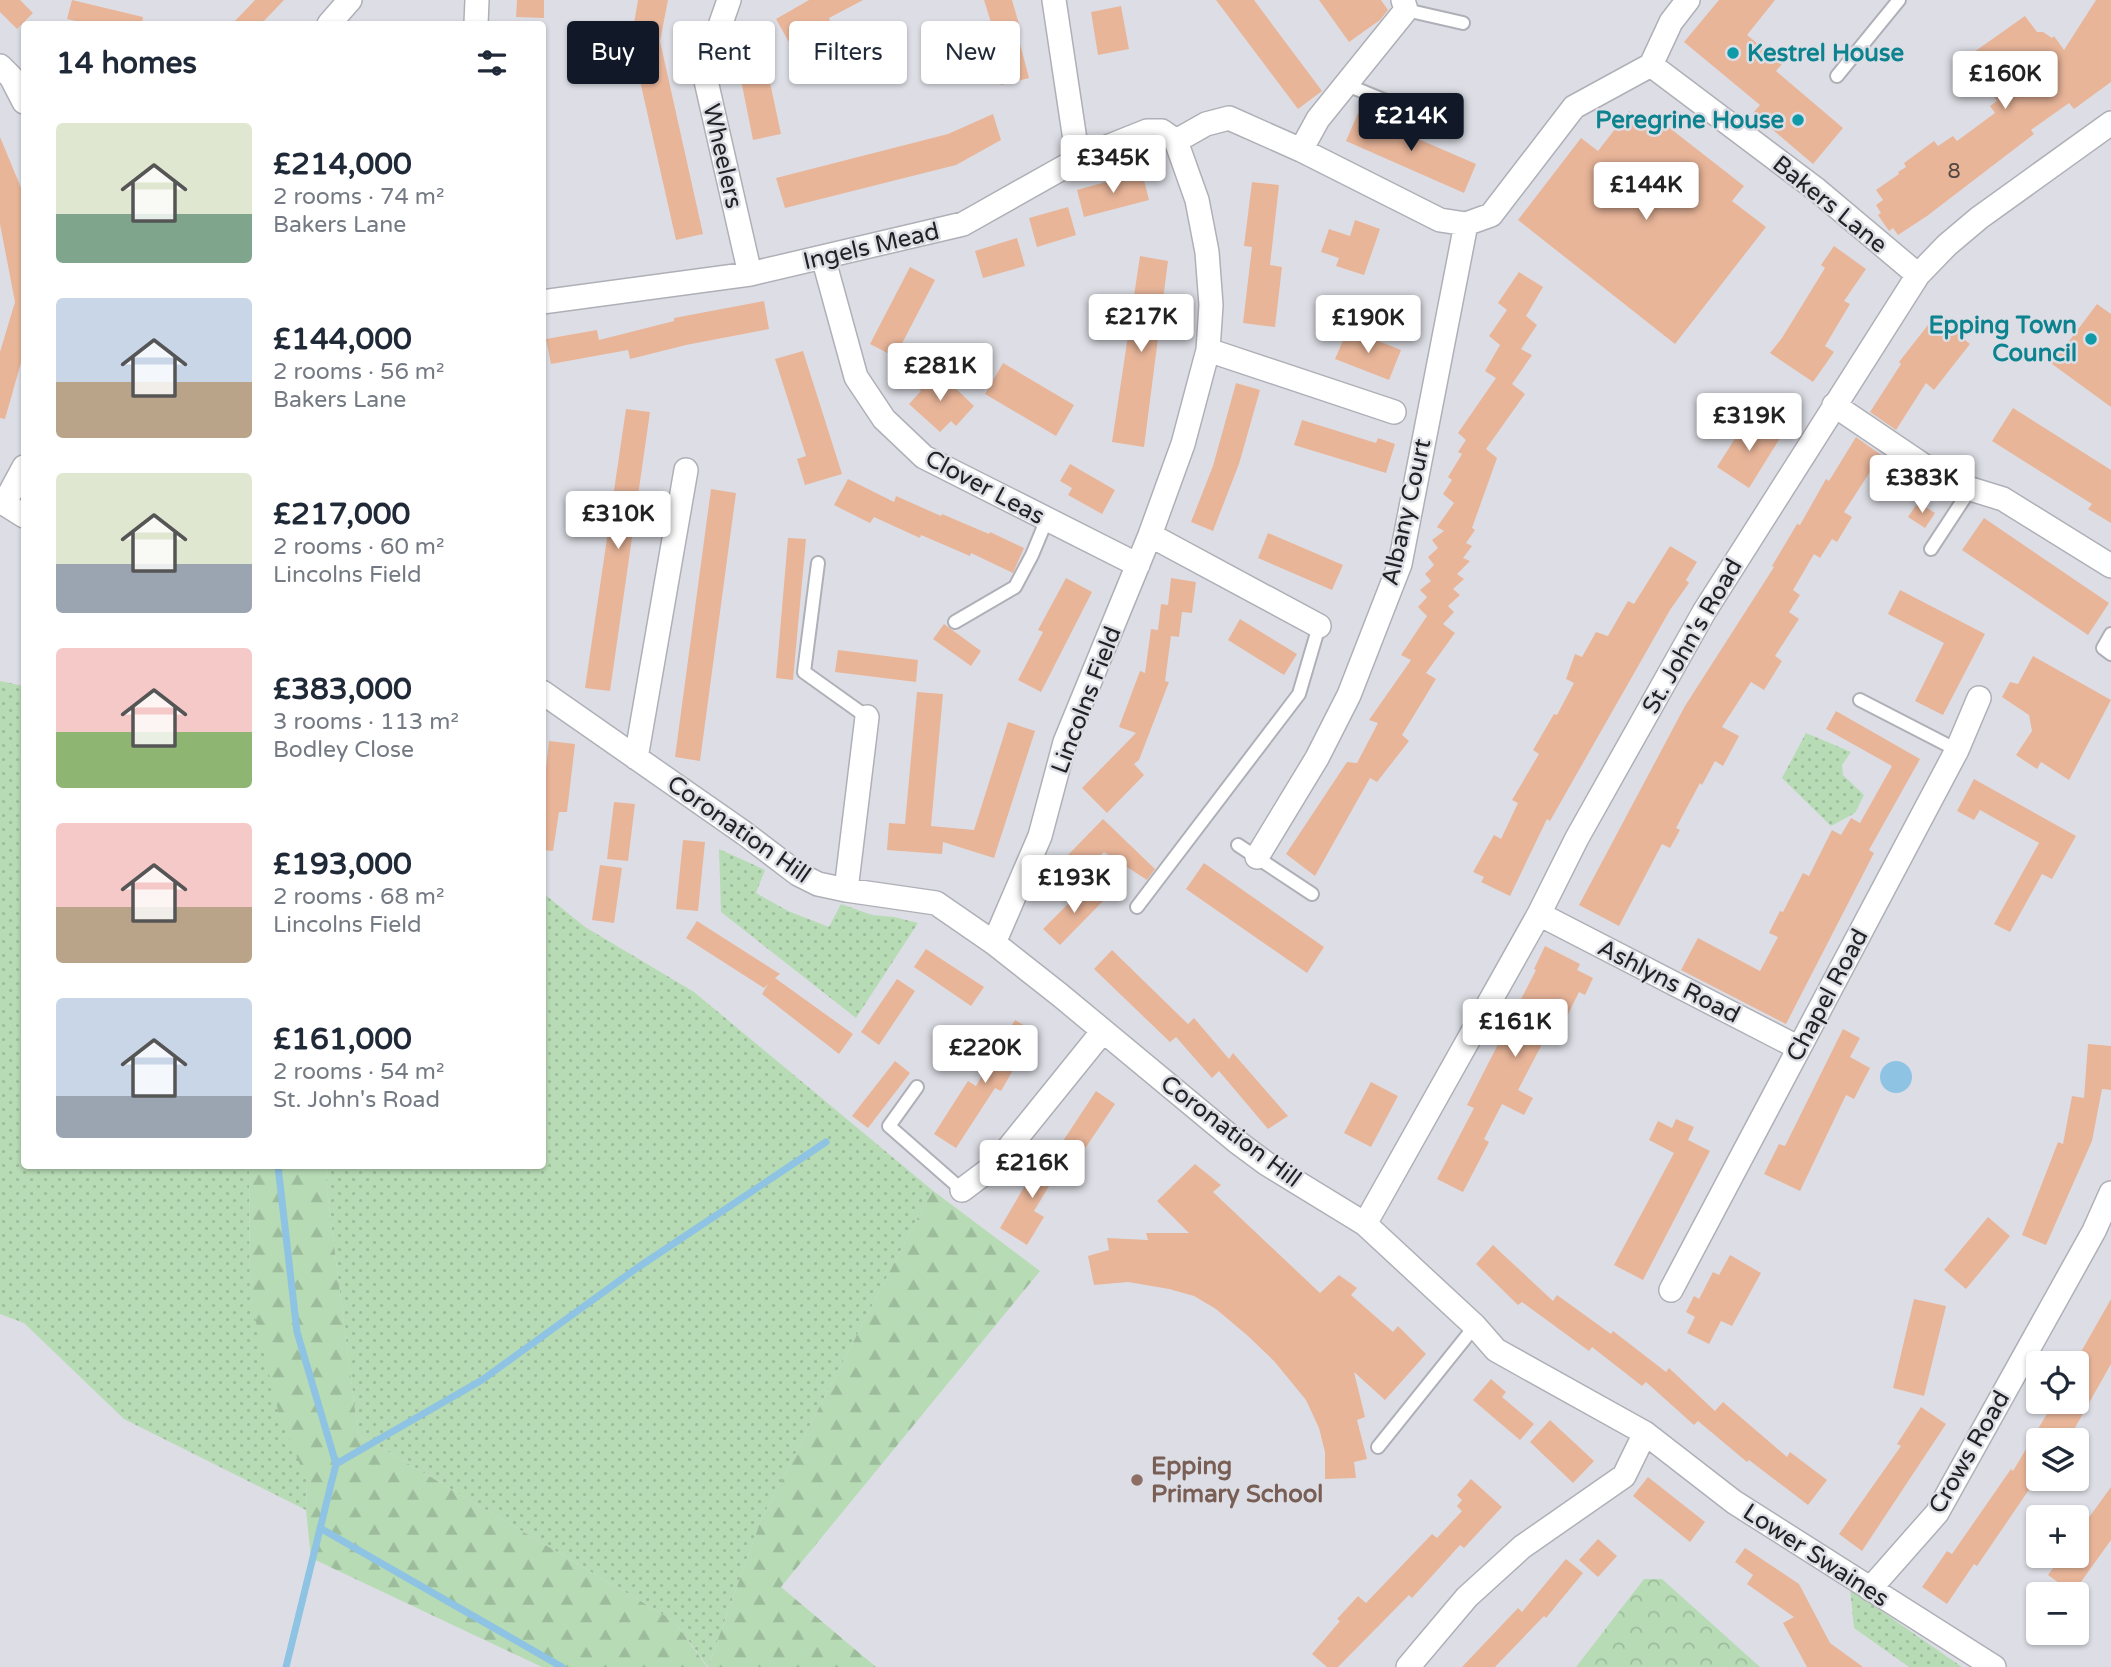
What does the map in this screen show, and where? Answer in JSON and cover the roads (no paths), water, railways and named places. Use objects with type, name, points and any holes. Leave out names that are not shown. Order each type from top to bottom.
[{"type":"street","points":[[332,21],[350,0]]},
{"type":"street","points":[[476,21],[477,0]]},
{"type":"street","name":"Wheelers","points":[[729,0],[704,72],[750,274]]},
{"type":"street","points":[[1054,0],[1074,140],[1082,157]]},
{"type":"street","points":[[1177,141],[1206,124],[1228,118],[1301,150],[1440,220],[1466,224],[1491,215],[1574,107],[1651,65],[1671,22],[1684,2]]},
{"type":"street","points":[[1301,150],[1318,120],[1347,85],[1404,5]]},
{"type":"street","name":"Bakers Lane","points":[[1651,65],[1817,190],[1918,275]]},
{"type":"street","points":[[12,71],[21,94]]},
{"type":"street","name":"St. John's Road","points":[[1365,1224],[1704,612],[1918,275],[1947,245],[1979,218],[2111,122]]},
{"type":"street","name":"Ingels Mead","points":[[546,301],[750,274],[963,224],[1082,157],[1147,131],[1162,131],[1177,141]]},
{"type":"street","name":"Lincolns Field","points":[[994,943],[1040,836],[1065,742],[1150,536],[1183,444],[1208,350],[1211,306],[1207,252],[1197,200],[1177,141]]},
{"type":"street","name":"Albany Court","points":[[1247,851],[1317,758],[1349,695],[1400,564],[1466,224]]},
{"type":"street","name":"Clover Leas","points":[[823,257],[856,377],[884,419],[924,457],[1138,565]]},
{"type":"street","points":[[1208,350],[1394,412]]},
{"type":"street","points":[[1834,405],[1948,482],[2003,499],[2111,566]]},
{"type":"street","points":[[636,758],[686,470]]},
{"type":"street","points":[[21,472],[2,502],[21,514]]},
{"type":"street","points":[[1150,536],[1319,626]]},
{"type":"street","name":"Coronation Hill","points":[[546,695],[744,833],[798,874],[818,884],[846,890],[936,903],[994,943],[1267,1164],[1365,1224]]},
{"type":"street","name":"Chapel Road","points":[[1671,1290],[1957,750],[1979,698]]},
{"type":"street","name":"Coronation Hill","points":[[846,890],[867,718]]},
{"type":"street","name":"Ashlyns Road","points":[[1539,914],[1799,1048]]},
{"type":"street","points":[[962,1190],[994,1166],[1103,1031]]},
{"type":"street","name":"Crows Road","points":[[1870,1589],[1937,1513],[2094,1231],[2111,1193]]},
{"type":"street","name":"Lower Swaines","points":[[1365,1224],[1475,1326],[1496,1350],[1645,1433],[1734,1502],[1994,1667]]},
{"type":"street","points":[[1408,1667],[1467,1597],[1522,1547],[1624,1476],[1645,1433]]},
{"type":"lane","points":[[1837,76],[1899,0]]},
{"type":"lane","points":[[1404,5],[1463,23]]},
{"type":"lane","points":[[1347,85],[1403,108]]},
{"type":"lane","points":[[1931,549],[1971,488]]},
{"type":"lane","points":[[956,622],[1015,587],[1047,519]]},
{"type":"lane","points":[[818,562],[804,672],[867,718]]},
{"type":"lane","points":[[1138,906],[1299,694],[1319,626]]},
{"type":"lane","points":[[2111,634],[2103,648],[2111,654]]},
{"type":"lane","points":[[1860,699],[1957,750]]},
{"type":"lane","points":[[1247,851],[1312,894]]},
{"type":"lane","points":[[917,1087],[889,1126],[962,1190]]},
{"type":"lane","points":[[1378,1447],[1475,1326]]},
{"type":"water","points":[[1896,1061],[1907,1066],[1912,1077],[1907,1088],[1896,1093],[1885,1088],[1880,1077],[1885,1066]]},
{"type":"waterway","points":[[336,1464],[482,1380],[637,1268],[826,1142]]},
{"type":"waterway","points":[[278,1169],[297,1332],[336,1464],[286,1667]]},
{"type":"waterway","points":[[320,1528],[562,1667]]},
{"type":"place","name":"Kestrel House","points":[[1733,53]]},
{"type":"place","name":"Peregrine House","points":[[1798,120]]},
{"type":"place","name":"Epping Town Council","points":[[2091,339]]},
{"type":"place","name":"Epping Primary School","points":[[1137,1480]]}]
